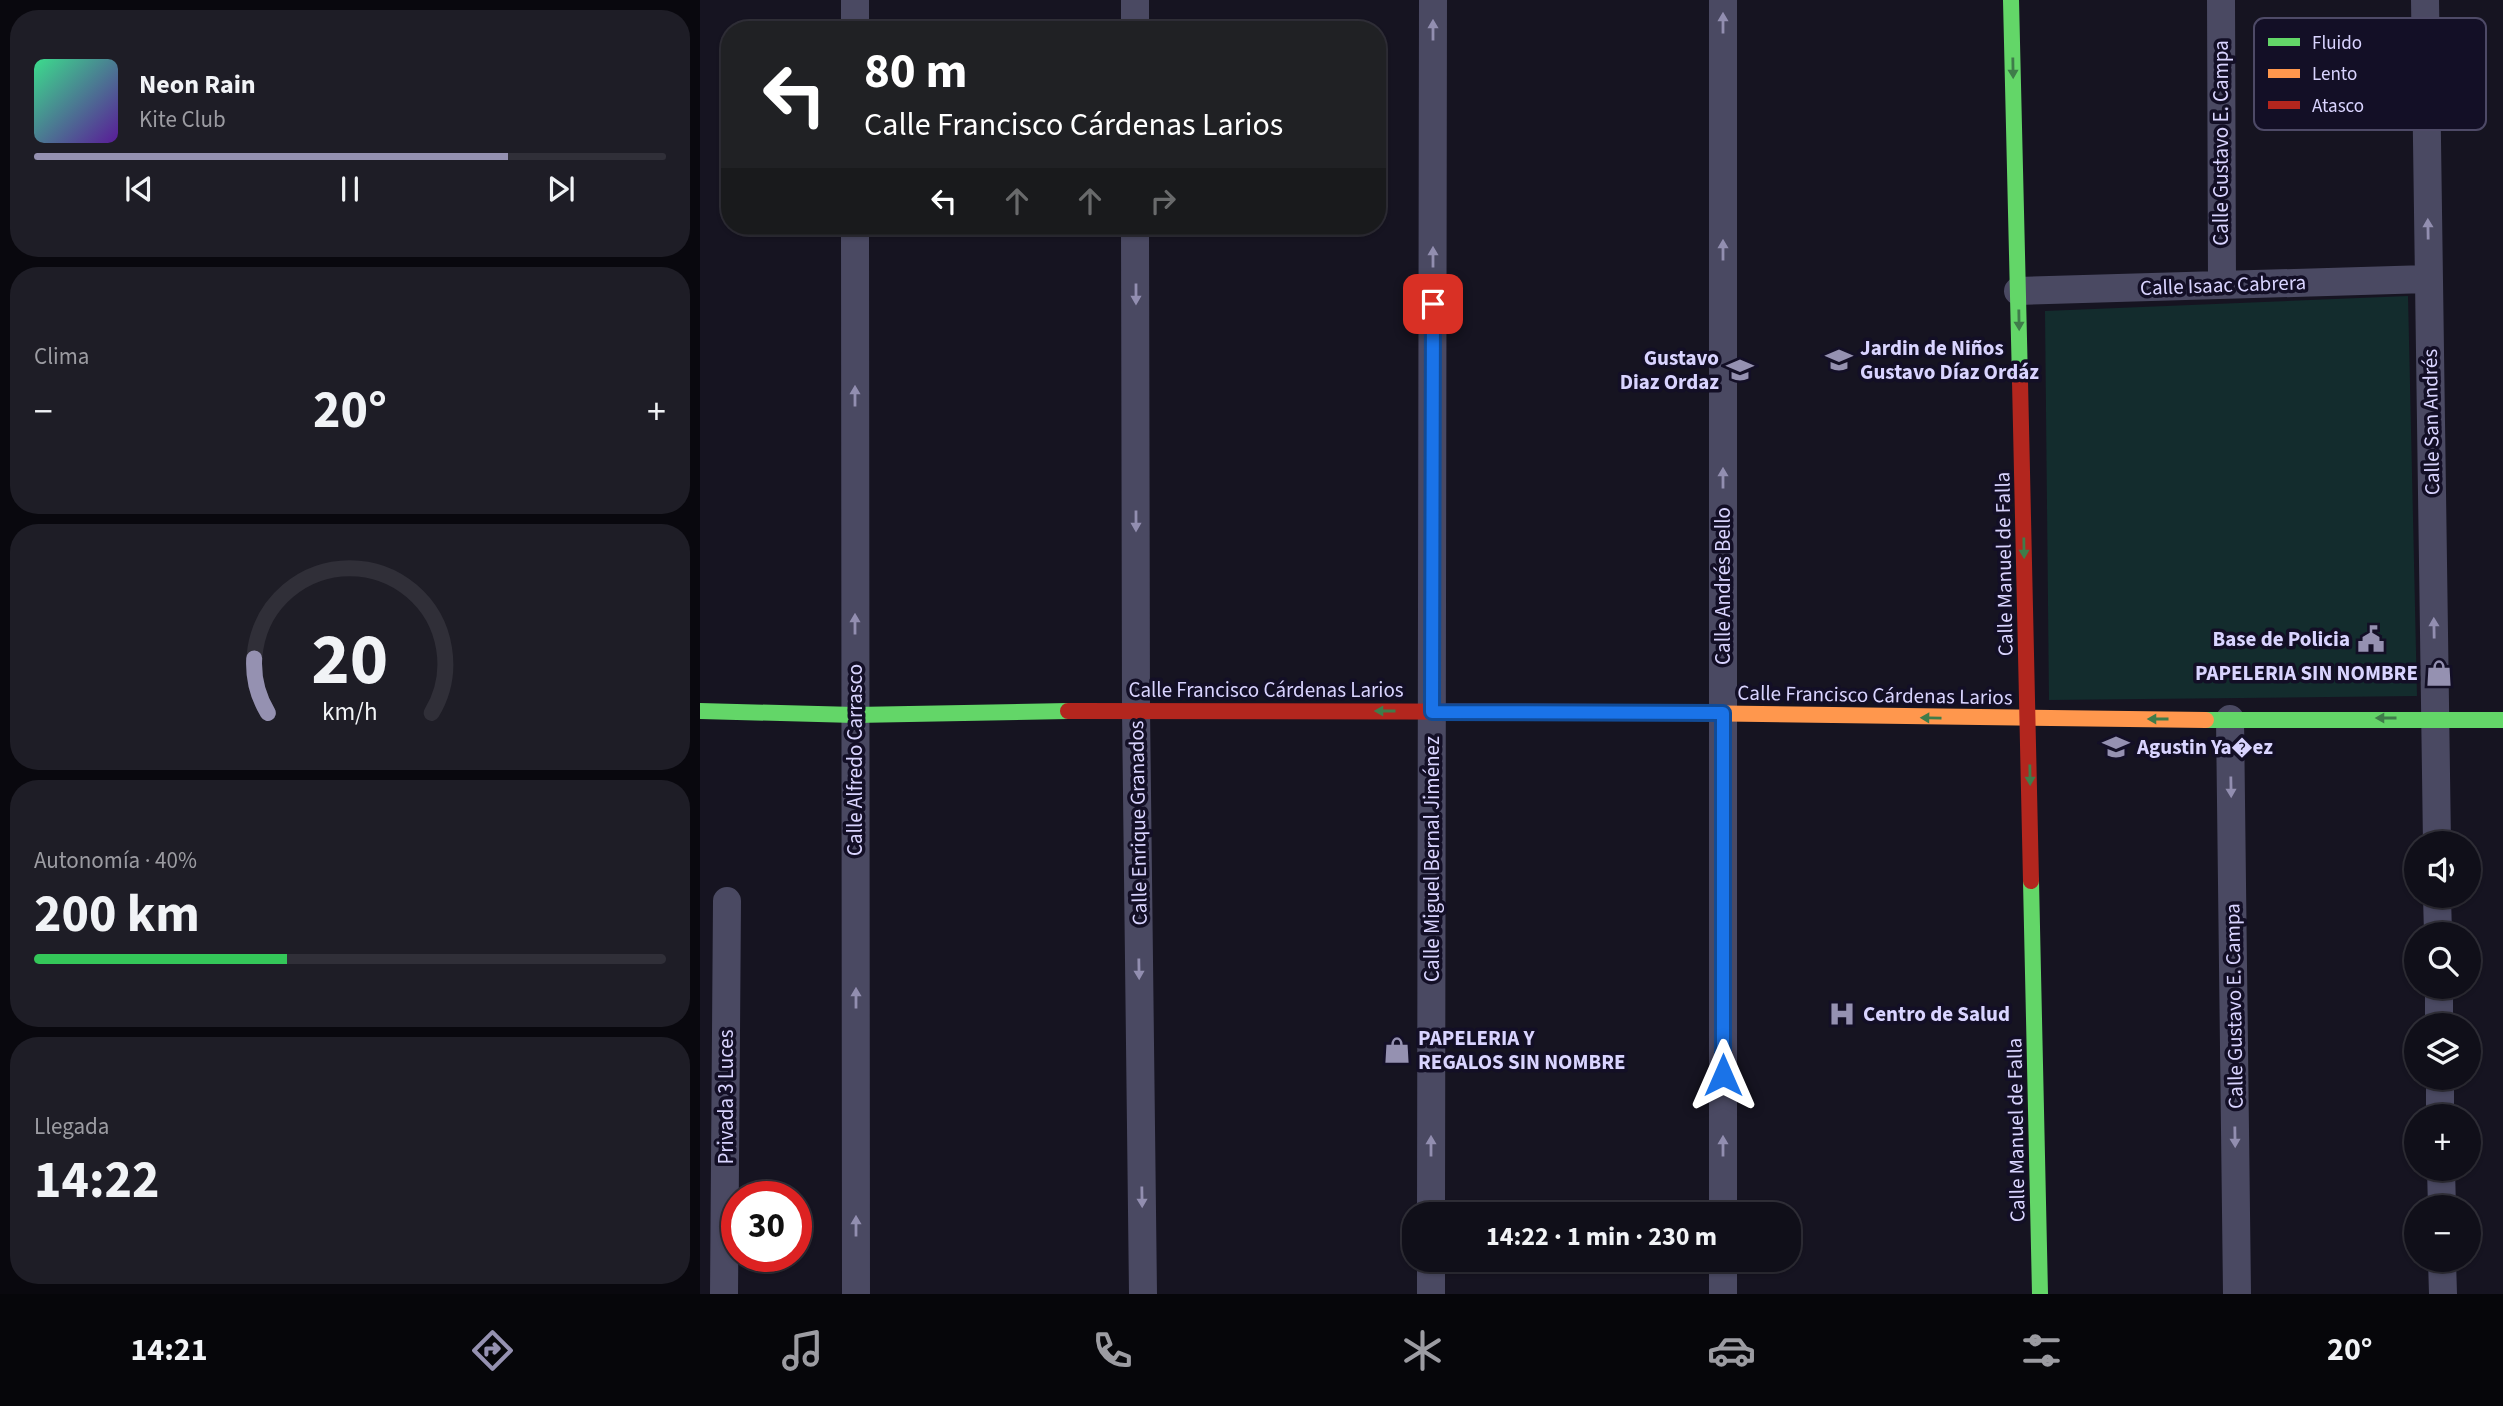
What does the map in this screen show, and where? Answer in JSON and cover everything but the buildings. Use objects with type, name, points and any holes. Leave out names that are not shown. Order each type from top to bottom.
[{"type":"street","points":[[855,0],[855,21]]},
{"type":"street","points":[[1135,0],[1135,21]]},
{"type":"street","name":"Calle Miguel Bernal Jiménez","points":[[1431,1202],[1433,0]]},
{"type":"street","name":"Calle Andrés Bello","points":[[1723,0],[1723,1202]]},
{"type":"street","name":"Calle Manuel de Falla","points":[[2011,0],[2040,1294]]},
{"type":"street","name":"Calle Gustavo E. Campa","points":[[2221,0],[2222,285]]},
{"type":"street","name":"Calle San Andrés","points":[[2425,0],[2425,18]]},
{"type":"street","name":"Calle San Andrés","points":[[2426,130],[2437,831]]},
{"type":"street","name":"Calle Alfredo Carrasco","points":[[855,235],[856,1294]]},
{"type":"street","name":"Calle Enrique Granados","points":[[1135,235],[1136,710],[1143,1294]]},
{"type":"street","name":"Calle Isaac Cabrera","points":[[2018,291],[2428,279]]},
{"type":"street","name":"Calle Francisco Cárdenas Larios","points":[[700,711],[855,715],[1136,710],[1723,713],[2029,720],[2503,719]]},
{"type":"street","name":"Calle Gustavo E. Campa","points":[[2230,719],[2237,1294]]},
{"type":"street","name":"Privada 3 Luces","points":[[724,1294],[727,901]]},
{"type":"street","points":[[1431,1272],[1431,1294]]},
{"type":"street","points":[[1723,1272],[1723,1294]]},
{"type":"street","points":[[2442,1272],[2443,1294]]},
{"type":"green space","points":[[2408,296],[2417,696],[2049,700],[2045,311]]},
{"type":"traffic: fast","points":[[2011,0],[2020,381]]},
{"type":"traffic: fast","points":[[700,711],[855,715],[1068,711]]},
{"type":"traffic: fast","points":[[2206,720],[2503,720]]},
{"type":"traffic: fast","points":[[2031,881],[2040,1294]]},
{"type":"traffic: slow","points":[[1616,712],[2206,720]]},
{"type":"traffic: jam","points":[[2020,381],[2031,881]]},
{"type":"traffic: jam","points":[[1068,711],[1616,712]]},
{"type":"place","name":"Jardin de Niños Gustavo Díaz Ordáz","points":[[1839,360]]},
{"type":"place","name":"Gustavo Diaz Ordaz","points":[[1740,370]]},
{"type":"place","name":"Base de Policia","points":[[2371,639]]},
{"type":"place","name":"PAPELERIA SIN NOMBRE","points":[[2439,673]]},
{"type":"place","name":"Agustin Ya�ez","points":[[2116,747]]},
{"type":"place","name":"Centro de Salud","points":[[1842,1014]]},
{"type":"place","name":"PAPELERIA Y REGALOS SIN NOMBRE","points":[[1397,1050]]},
{"type":"route","points":[[1433,304],[1432,712],[1723,713],[1723,1075]]}]
